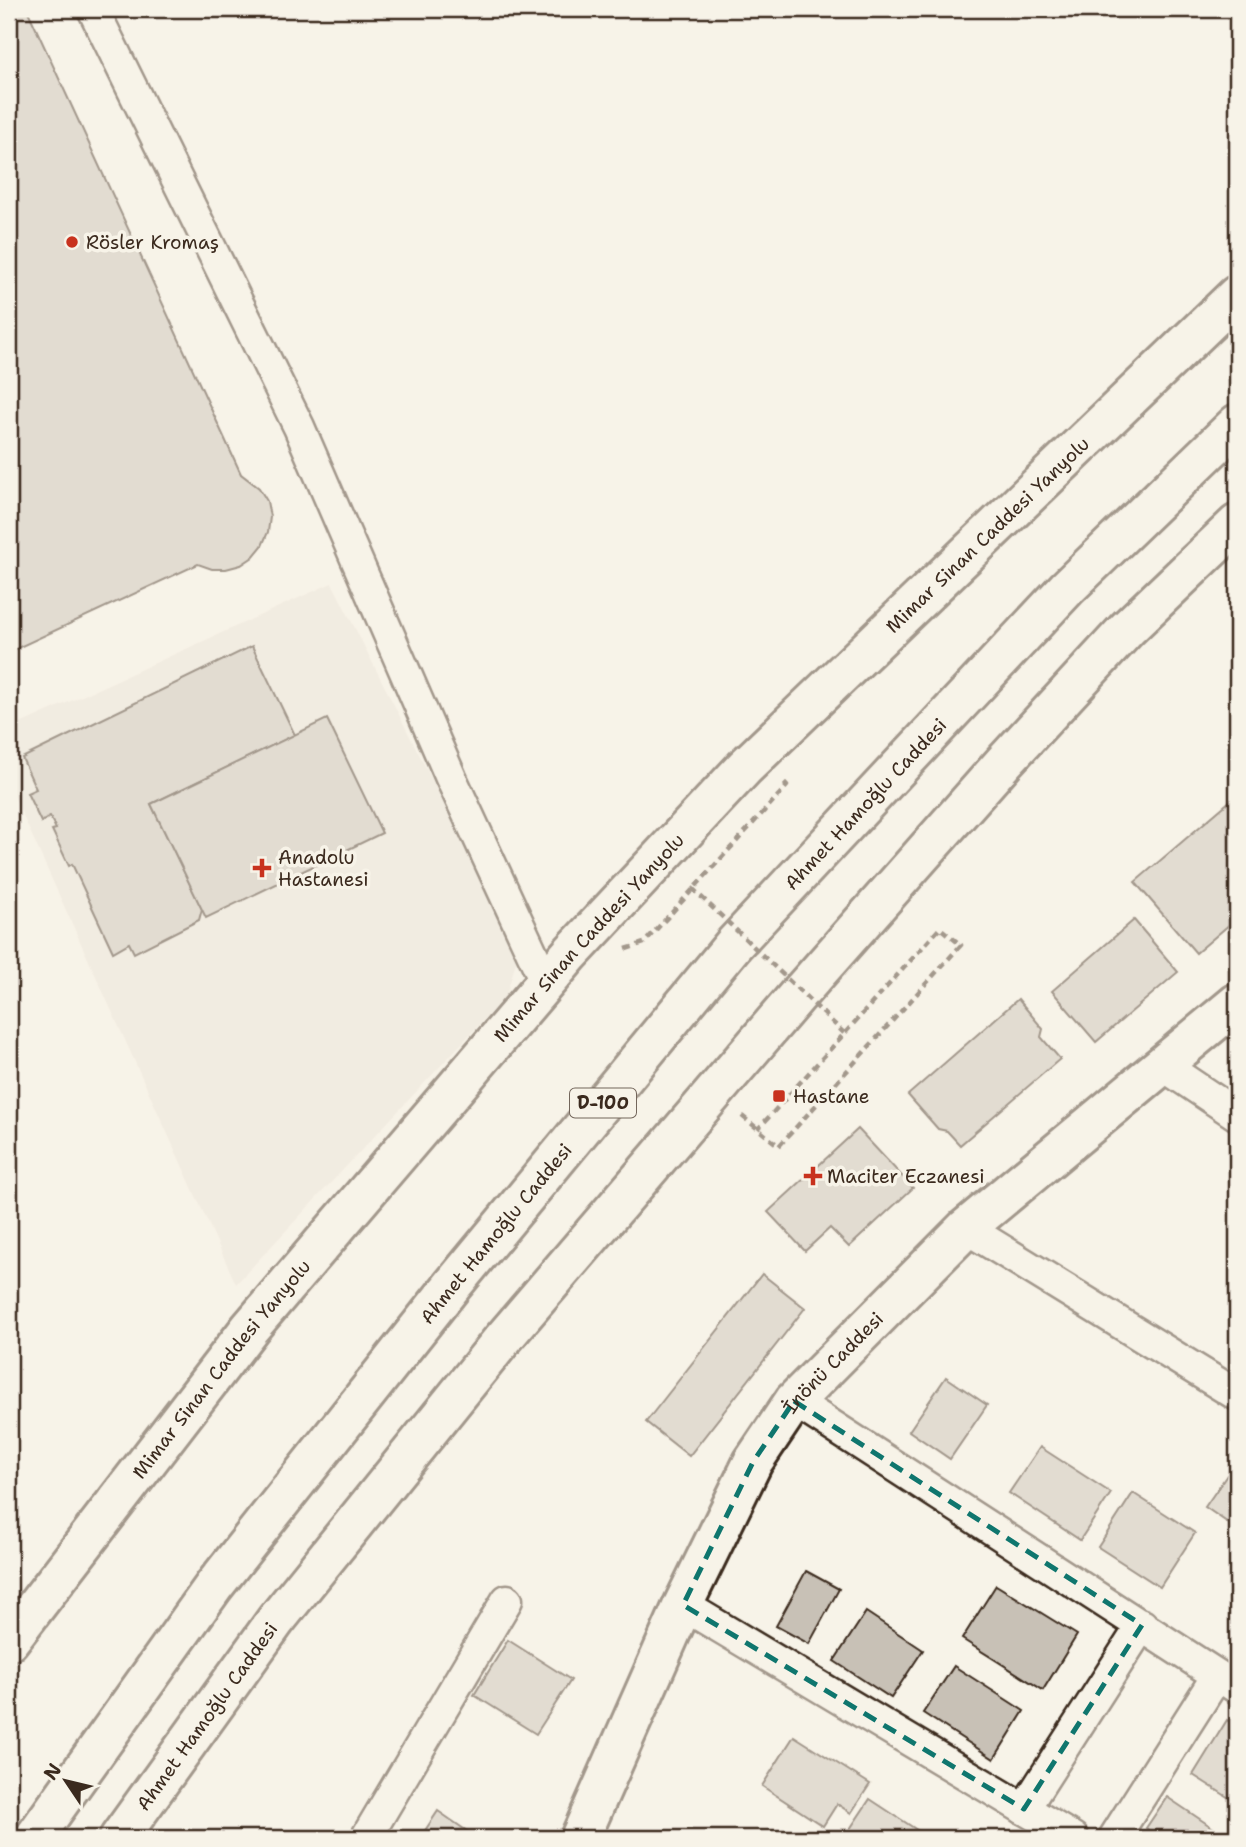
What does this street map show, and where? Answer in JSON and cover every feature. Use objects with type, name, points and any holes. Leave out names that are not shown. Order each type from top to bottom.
[{"type":"main road","name":"Mimar Sinan Caddesi Yanyolu","points":[[9,1641],[250,1328],[546,983],[745,767],[1237,295]]},
{"type":"main road","name":"Ahmet Hamoğlu Caddesi","points":[[34,1838],[214,1586],[451,1287],[734,944],[1067,588],[1237,424]]},
{"type":"main road","name":"Ahmet Hamoğlu Caddesi","points":[[119,1838],[276,1620],[502,1340],[1004,762],[1128,629],[1237,524]]},
{"type":"main road","name":"İnönü Caddesi","points":[[590,1834],[682,1605],[753,1462],[794,1401],[966,1228],[1237,1003]]},
{"type":"street","points":[[93,9],[299,427],[451,778],[546,983]]},
{"type":"street","points":[[1164,1066],[1237,1115]]},
{"type":"street","points":[[966,1228],[1237,1395]]},
{"type":"street","points":[[794,1401],[1227,1682],[1114,1838]]},
{"type":"street","points":[[366,1838],[507,1600]]},
{"type":"street","points":[[682,1605],[1073,1838]]},
{"type":"street","points":[[1024,1809],[1142,1625]]},
{"type":"path","points":[[644,943],[692,888],[844,1033]]},
{"type":"path","points":[[714,1094],[779,1146],[961,945],[940,928],[758,1129]]},
{"type":"highlighted area","points":[[794,1401],[1142,1625],[1024,1809],[683,1605],[753,1462]]},
{"type":"shaded area","name":"Anadolu Hastanesi","points":[[332,583],[519,951],[506,996],[236,1284],[9,785],[9,729]]},
{"type":"building","name":"Rösler Kromaş","points":[[9,9],[27,9],[241,474],[259,488],[267,501],[270,517],[262,546],[253,557],[241,565],[212,569],[198,564],[9,652]]},
{"type":"building","points":[[252,646],[295,735],[151,804],[202,909],[199,920],[134,953],[129,943],[113,952],[72,864],[69,866],[52,830],[56,829],[50,817],[41,822],[27,793],[36,789],[22,758]]},
{"type":"building","points":[[327,719],[382,833],[206,918],[151,804]]},
{"type":"building","points":[[1237,795],[1237,918],[1196,953],[1135,882]]},
{"type":"building","points":[[1134,920],[1178,972],[1096,1042],[1052,991]]},
{"type":"building","points":[[1018,999],[1043,1029],[1041,1037],[1060,1059],[960,1145],[947,1131],[938,1129],[908,1095]]},
{"type":"building","points":[[858,1129],[913,1188],[849,1247],[830,1228],[805,1251],[768,1212]]},
{"type":"building","points":[[762,1274],[805,1308],[689,1456],[646,1422]]},
{"type":"building","points":[[946,1377],[987,1405],[950,1459],[909,1431]]},
{"type":"building","points":[[1040,1447],[1111,1493],[1080,1540],[1009,1493]]},
{"type":"building","points":[[1237,1462],[1237,1529],[1205,1507]]},
{"type":"building","points":[[1133,1493],[1195,1533],[1160,1587],[1098,1547]]},
{"type":"building","points":[[806,1571],[839,1589],[809,1644],[776,1626]]},
{"type":"building","points":[[996,1585],[1077,1635],[1043,1690],[962,1639]]},
{"type":"building","points":[[866,1612],[923,1650],[891,1698],[834,1661]]},
{"type":"building","points":[[508,1640],[571,1680],[536,1734],[474,1695]]},
{"type":"building","points":[[954,1666],[1024,1711],[994,1759],[923,1713]]},
{"type":"building","points":[[1227,1720],[1237,1727],[1237,1803],[1193,1775]]},
{"type":"building","points":[[794,1736],[870,1784],[851,1813],[837,1804],[823,1826],[762,1786]]},
{"type":"building","points":[[1167,1797],[1228,1838],[1158,1838],[1146,1828]]},
{"type":"building","points":[[870,1799],[929,1838],[844,1838]]},
{"type":"building","points":[[438,1811],[477,1838],[420,1838]]},
{"type":"place","name":"Rösler Kromaş","points":[[72,242]]},
{"type":"place","name":"Anadolu Hastanesi","points":[[262,868]]},
{"type":"place","name":"Hastane","points":[[779,1096]]},
{"type":"place","name":"Maciter Eczanesi","points":[[813,1176]]}]
